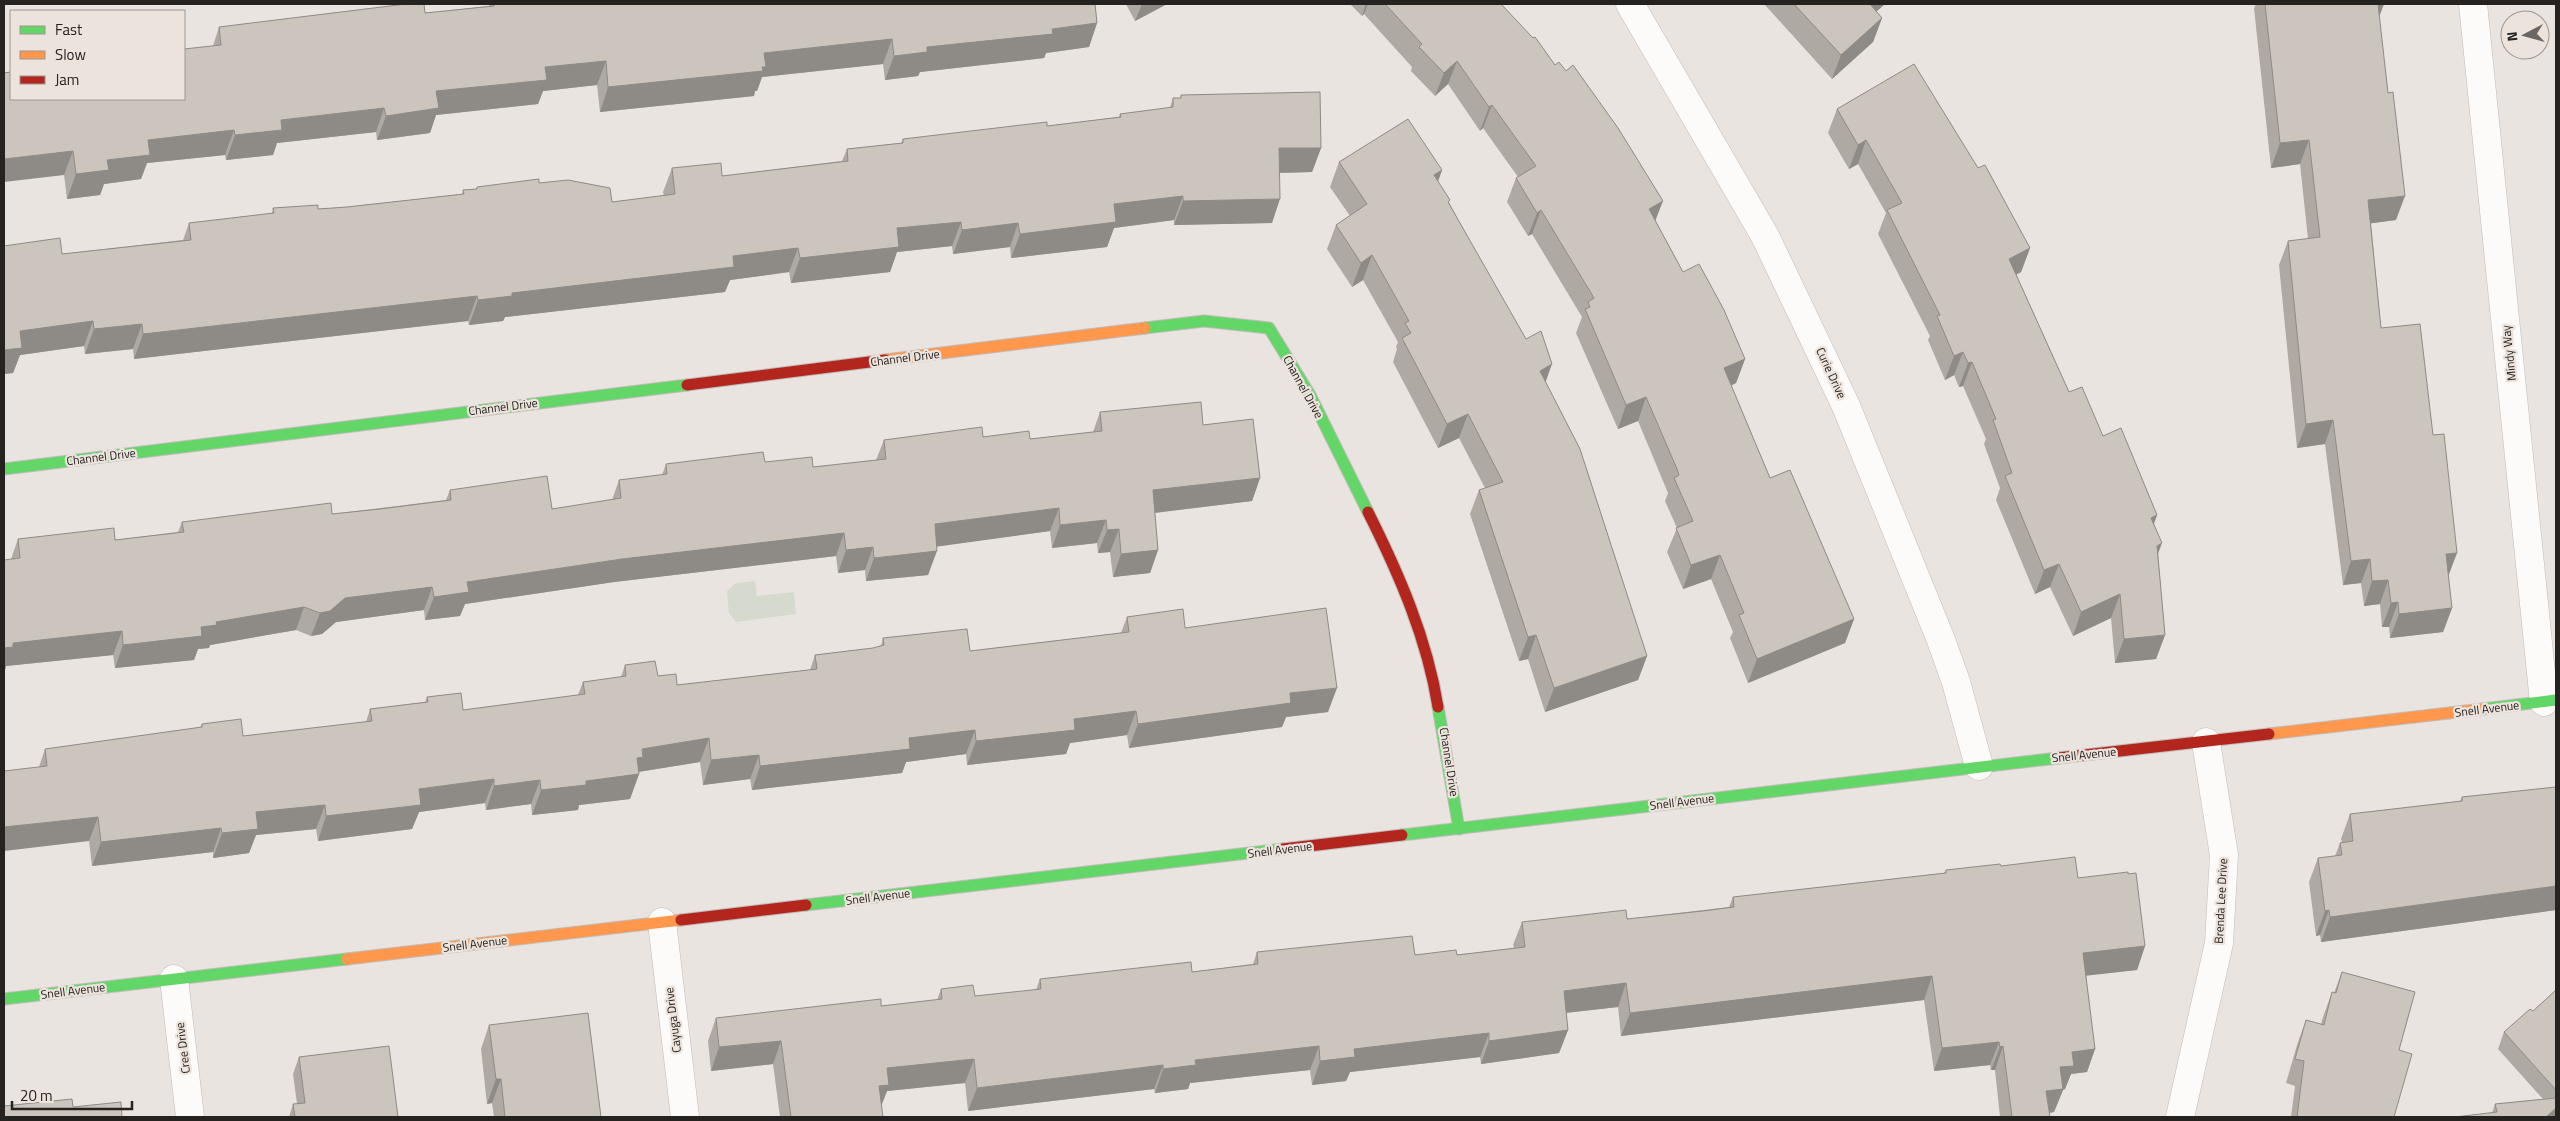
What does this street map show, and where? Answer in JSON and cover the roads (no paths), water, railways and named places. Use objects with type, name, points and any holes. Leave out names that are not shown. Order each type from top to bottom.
[{"type":"street","name":"Curie Drive","points":[[1630,4],[1765,236],[1846,406],[1941,640],[1956,682],[1979,766]]},
{"type":"street","name":"Mindy Way","points":[[2473,4],[2550,701]]},
{"type":"street","name":"Channel Drive","points":[[4,469],[1204,321],[1269,328],[1310,395],[1401,578],[1434,680],[1460,829]]},
{"type":"street","name":"Snell Avenue","points":[[4,999],[1460,829],[1979,766],[2206,742],[2550,701]]},
{"type":"street","name":"Brenda Lee Drive","points":[[2180,1117],[2219,943],[2224,855],[2206,742]]},
{"type":"street","name":"Cayuga Drive","points":[[662,922],[685,1117]]},
{"type":"street","name":"Cree Drive","points":[[174,979],[190,1117]]}]
